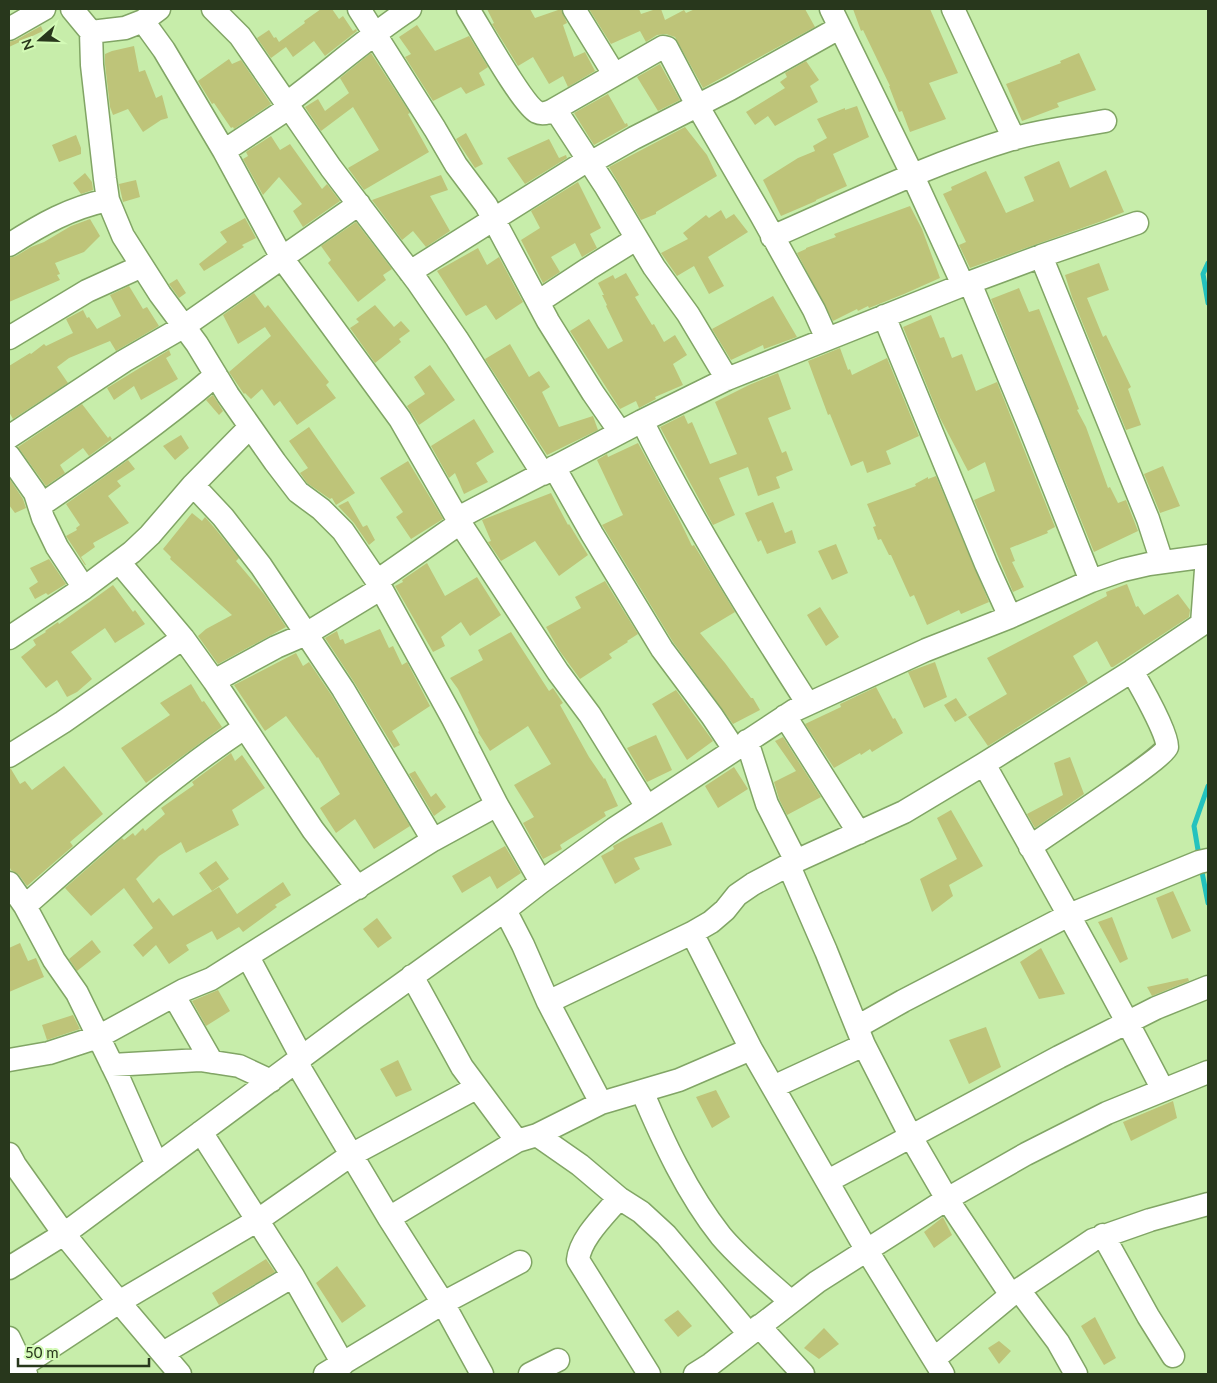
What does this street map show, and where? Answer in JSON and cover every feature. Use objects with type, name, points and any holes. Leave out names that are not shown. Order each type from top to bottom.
[{"type":"street","points":[[9,29],[44,9]]},
{"type":"street","points":[[72,9],[91,32],[92,65],[108,200],[123,236],[183,327],[197,344],[250,427],[298,492],[322,509],[343,531],[379,585],[540,882]]},
{"type":"street","points":[[213,9],[240,36],[331,168],[410,272],[549,470],[592,534],[662,649],[712,716],[740,745],[792,864],[861,1036],[911,1138],[947,1199],[1015,1292],[1058,1342],[1076,1374]]},
{"type":"street","points":[[359,9],[456,165],[486,206],[538,302],[593,393],[620,432]]},
{"type":"street","points":[[224,151],[288,105],[375,33],[410,9]]},
{"type":"street","points":[[468,9],[531,107],[541,114],[555,109],[663,47],[667,48],[697,105],[737,171],[814,310],[827,339]]},
{"type":"street","points":[[574,9],[614,74]]},
{"type":"street","points":[[953,9],[1014,139]]},
{"type":"street","points":[[91,32],[125,28],[151,15],[164,50],[224,151],[282,258],[400,419],[459,520],[558,672],[590,715],[647,807]]},
{"type":"street","points":[[410,272],[493,219],[589,162],[730,89],[835,18],[966,284],[1021,405],[1091,581]]},
{"type":"street","points":[[555,109],[654,267],[688,314],[727,379]]},
{"type":"street","points":[[772,237],[912,174],[1014,139],[1105,121]]},
{"type":"street","points":[[9,244],[69,210],[108,200]]},
{"type":"street","points":[[9,438],[124,361],[183,327],[359,204]]},
{"type":"street","points":[[214,681],[276,647],[306,634],[379,585],[459,520],[642,421],[727,379],[884,316],[1041,256],[1137,223]]},
{"type":"street","points":[[538,302],[636,239]]},
{"type":"street","points":[[1041,256],[1148,519],[1162,562]]},
{"type":"street","points":[[9,338],[87,292],[142,266]]},
{"type":"street","points":[[884,316],[986,564],[1010,617]]},
{"type":"street","points":[[40,506],[138,438],[216,375]]},
{"type":"street","points":[[642,421],[720,562],[808,704]]},
{"type":"street","points":[[9,638],[84,588],[119,562],[150,535],[193,485],[250,427]]},
{"type":"street","points":[[9,456],[35,493],[43,518],[57,547],[84,588]]},
{"type":"street","points":[[193,485],[223,517],[261,566],[343,689],[433,840]]},
{"type":"street","points":[[9,1268],[64,1234],[412,976],[505,910],[540,882],[647,807],[785,716],[926,650],[1010,617],[1091,581],[1124,570],[1162,562],[1208,556],[1205,622],[1132,671],[904,812],[753,884],[737,895],[725,910],[711,922],[692,933],[548,1002]]},
{"type":"street","points":[[119,562],[183,638],[214,681],[313,830],[358,888]]},
{"type":"street","points":[[9,756],[63,722],[183,638]]},
{"type":"street","points":[[1030,847],[1127,780],[1165,751],[1167,742],[1162,728],[1132,671]]},
{"type":"street","points":[[785,716],[859,833]]},
{"type":"street","points":[[25,906],[193,763],[244,728]]},
{"type":"street","points":[[984,764],[1129,1023],[1163,1090]]},
{"type":"street","points":[[9,1060],[49,1053],[98,1037],[174,996],[212,979],[433,840],[497,805]]},
{"type":"street","points":[[773,1087],[861,1036],[911,997],[1069,915],[1204,861]]},
{"type":"street","points":[[9,883],[25,906],[54,960],[77,993],[112,1064],[157,1165]]},
{"type":"street","points":[[505,910],[548,1002],[601,1103]]},
{"type":"street","points":[[692,933],[751,1049],[866,1249],[938,1367],[1015,1292],[1080,1248],[1103,1235],[1208,1204]]},
{"type":"street","points":[[248,957],[299,1060],[351,1155],[443,1303],[482,1374]]},
{"type":"street","points":[[412,976],[462,1067],[476,1088],[527,1138],[580,1165],[619,1198],[641,1212],[754,1330],[802,1374]]},
{"type":"street","points":[[828,1181],[1059,1057],[1156,1008],[1208,987]]},
{"type":"street","points":[[174,996],[212,1062]]},
{"type":"street","points":[[389,1218],[527,1138],[601,1103],[679,1080],[751,1049]]},
{"type":"street","points":[[112,1064],[200,1060],[239,1066],[272,1081]]},
{"type":"street","points":[[696,1374],[816,1282],[947,1199],[1026,1154],[1107,1113],[1208,1072]]},
{"type":"street","points":[[9,1338],[20,1372],[119,1302],[258,1220],[351,1155],[476,1088]]},
{"type":"street","points":[[642,1091],[662,1137],[689,1187],[721,1236],[791,1302]]},
{"type":"street","points":[[201,1132],[293,1276],[334,1369],[443,1303],[520,1262]]},
{"type":"street","points":[[11,1163],[64,1234],[180,1374]]},
{"type":"street","points":[[619,1198],[586,1238],[580,1249],[578,1260],[649,1374]]},
{"type":"street","points":[[1103,1235],[1148,1316],[1173,1356]]},
{"type":"street","points":[[163,1353],[293,1276]]},
{"type":"street","points":[[530,1374],[558,1360]]},
{"type":"building","points":[[321,9],[332,9],[339,19],[343,16],[353,31],[356,29],[357,31],[325,56],[314,41],[293,57],[286,47],[271,58],[257,38],[269,30],[279,42]]},
{"type":"building","points":[[487,9],[530,9],[535,18],[561,9],[567,23],[563,25],[574,57],[585,52],[595,71],[568,87],[563,76],[549,84],[533,57],[518,66],[492,24],[494,23]]},
{"type":"building","points":[[589,9],[639,9],[641,14],[661,9],[665,20],[684,10],[686,13],[695,9],[805,9],[815,27],[703,88],[675,37],[666,34],[657,35],[646,42],[640,31],[611,44]]},
{"type":"building","points":[[853,9],[930,9],[958,73],[929,83],[946,119],[910,132],[902,111],[899,112],[890,86],[863,30],[861,31]]},
{"type":"building","points":[[417,25],[435,51],[469,36],[488,67],[479,73],[485,85],[466,94],[461,87],[433,101],[405,57],[411,54],[399,37]]},
{"type":"building","points":[[41,26],[43,31],[9,47],[9,42]]},
{"type":"building","points":[[134,46],[139,72],[145,70],[156,98],[162,95],[168,118],[161,120],[143,132],[128,109],[113,115],[110,107],[105,64],[105,54]]},
{"type":"building","points":[[371,53],[410,113],[408,114],[429,152],[364,190],[348,168],[379,150],[353,107],[321,131],[305,107],[318,99],[325,111],[349,93],[340,78]]},
{"type":"building","points":[[1079,53],[1096,90],[1057,103],[1059,107],[1022,121],[1006,84],[1061,63],[1060,61]]},
{"type":"building","points":[[229,59],[232,64],[241,60],[271,104],[234,129],[233,127],[231,128],[214,103],[212,104],[198,81]]},
{"type":"building","points":[[806,61],[819,80],[810,86],[818,102],[775,126],[768,116],[755,125],[746,112],[785,88],[780,82],[787,77],[785,73]]},
{"type":"building","points":[[660,64],[680,100],[658,111],[637,77]]},
{"type":"building","points":[[608,94],[628,126],[594,145],[574,113]]},
{"type":"building","points":[[857,106],[869,137],[833,154],[847,186],[781,216],[763,180],[798,158],[815,151],[813,146],[827,138],[817,119],[845,108],[845,110]]},
{"type":"building","points":[[685,127],[707,155],[717,176],[656,212],[656,214],[641,220],[609,167]]},
{"type":"building","points":[[466,133],[483,164],[475,168],[456,139]]},
{"type":"building","points":[[76,135],[81,148],[81,154],[59,162],[52,145]]},
{"type":"building","points":[[271,136],[280,150],[290,144],[322,189],[327,184],[340,201],[303,227],[293,211],[302,204],[279,177],[263,195],[243,159],[248,156],[246,152]]},
{"type":"building","points":[[549,139],[559,158],[566,155],[567,158],[525,184],[507,158]]},
{"type":"building","points":[[1059,161],[1070,188],[1106,170],[1124,212],[970,268],[959,245],[966,242],[943,194],[952,190],[951,187],[986,171],[1006,213],[1034,201],[1024,177]]},
{"type":"building","points":[[85,173],[92,182],[93,190],[81,194],[73,183]]},
{"type":"building","points":[[441,175],[448,190],[430,196],[450,231],[426,247],[413,231],[402,240],[372,200]]},
{"type":"building","points":[[136,180],[140,197],[123,202],[119,184]]},
{"type":"building","points":[[578,182],[601,228],[590,234],[597,248],[582,257],[575,243],[551,257],[560,272],[543,283],[521,240],[540,228],[531,211]]},
{"type":"building","points":[[910,206],[922,229],[940,278],[869,308],[868,306],[858,311],[857,309],[833,321],[797,253],[836,237],[834,234]]},
{"type":"building","points":[[721,210],[726,219],[734,214],[748,232],[708,257],[724,286],[709,294],[694,266],[677,276],[661,253],[688,239],[683,233],[706,215],[709,218]]},
{"type":"building","points":[[245,218],[256,238],[242,245],[244,247],[204,271],[199,264],[227,242],[220,232]]},
{"type":"building","points":[[90,219],[100,236],[84,252],[55,263],[60,274],[57,275],[60,280],[9,302],[9,258],[44,242],[71,226]]},
{"type":"building","points":[[356,222],[392,269],[383,275],[386,280],[358,302],[328,263],[331,260],[321,246]]},
{"type":"building","points":[[478,248],[487,265],[499,257],[523,302],[496,320],[486,305],[466,316],[437,271]]},
{"type":"building","points":[[1099,263],[1109,290],[1087,298],[1103,337],[1106,335],[1131,387],[1128,389],[1141,425],[1126,430],[1072,297],[1065,275]]},
{"type":"building","points":[[626,273],[639,295],[635,297],[664,342],[675,335],[687,355],[673,364],[683,385],[655,397],[656,399],[639,408],[636,401],[620,409],[570,331],[589,319],[608,349],[623,341],[606,306],[602,295],[604,295],[598,283],[613,275],[615,279]]},
{"type":"building","points":[[177,279],[186,293],[179,298],[169,284]]},
{"type":"building","points":[[129,286],[143,309],[147,307],[159,326],[116,351],[110,341],[69,358],[57,367],[68,383],[13,419],[9,412],[9,366],[31,354],[44,344],[46,346],[73,333],[66,319],[83,310],[87,318],[89,317],[97,329],[121,316],[110,295]]},
{"type":"building","points":[[1019,288],[1029,312],[1039,309],[1108,488],[1110,487],[1118,503],[1126,500],[1138,531],[1094,552],[991,299]]},
{"type":"building","points":[[254,293],[265,308],[268,305],[329,382],[326,385],[336,398],[297,425],[280,401],[274,406],[262,389],[251,399],[244,394],[229,372],[271,336],[265,327],[238,344],[223,315]]},
{"type":"building","points":[[773,296],[797,337],[764,349],[763,345],[731,360],[712,329]]},
{"type":"building","points":[[375,305],[394,327],[401,321],[410,331],[399,339],[401,342],[375,363],[350,328],[359,322],[356,319]]},
{"type":"building","points":[[931,315],[940,338],[944,337],[952,358],[962,354],[976,391],[997,382],[1055,527],[1047,531],[1048,533],[1010,548],[1015,561],[1012,562],[1024,587],[1013,592],[974,500],[995,491],[985,462],[968,471],[940,418],[903,327]]},
{"type":"building","points":[[510,344],[529,377],[539,371],[550,387],[542,392],[559,427],[593,416],[598,430],[547,455],[485,359]]},
{"type":"building","points":[[840,348],[848,370],[850,369],[852,375],[887,358],[919,436],[886,451],[891,464],[867,473],[863,461],[851,466],[830,414],[828,415],[808,361]]},
{"type":"building","points":[[169,350],[171,355],[166,358],[178,379],[141,400],[134,386],[114,400],[107,388]]},
{"type":"building","points":[[430,365],[455,400],[419,425],[407,406],[425,394],[414,377]]},
{"type":"building","points":[[778,373],[791,409],[768,418],[782,453],[786,451],[793,470],[776,477],[780,488],[758,496],[748,467],[719,478],[735,515],[713,525],[660,427],[684,415],[688,424],[692,422],[710,464],[737,454],[715,402]]},
{"type":"building","points":[[213,395],[223,411],[219,415],[206,400]]},
{"type":"building","points":[[82,404],[108,438],[110,436],[112,439],[89,456],[83,448],[60,465],[65,473],[46,486],[18,447]]},
{"type":"building","points":[[474,419],[494,452],[476,463],[488,482],[464,494],[455,473],[449,478],[431,446]]},
{"type":"building","points":[[309,427],[355,493],[336,505],[332,498],[330,499],[307,483],[300,473],[308,468],[289,441]]},
{"type":"building","points":[[181,435],[189,448],[175,460],[163,446]]},
{"type":"building","points":[[638,443],[692,546],[694,545],[735,612],[700,633],[751,698],[753,698],[760,710],[733,724],[673,642],[602,525],[623,515],[597,460],[607,454],[608,457]]},
{"type":"building","points":[[128,460],[135,469],[117,481],[121,486],[108,496],[129,523],[93,543],[95,547],[81,557],[85,565],[66,536],[77,530],[76,528],[80,525],[66,504]]},
{"type":"building","points":[[408,461],[443,519],[411,539],[396,517],[403,512],[380,478]]},
{"type":"building","points":[[1163,466],[1180,506],[1160,513],[1144,474]]},
{"type":"building","points":[[936,476],[989,602],[961,614],[959,610],[927,625],[914,595],[910,597],[891,555],[889,555],[881,539],[878,540],[873,527],[876,526],[867,504],[916,486],[915,484],[928,477],[928,479]]},
{"type":"building","points":[[9,478],[23,499],[26,508],[15,513],[9,505]]},
{"type":"building","points":[[551,493],[568,525],[588,555],[559,576],[535,541],[501,561],[488,542],[491,541],[482,520]]},
{"type":"building","points":[[348,501],[363,527],[367,525],[375,540],[369,545],[354,523],[338,506]]},
{"type":"building","points":[[773,502],[785,533],[792,530],[796,543],[767,554],[761,540],[758,542],[745,513]]},
{"type":"building","points":[[192,513],[202,521],[205,517],[213,526],[239,558],[236,561],[264,594],[286,627],[218,664],[198,636],[206,629],[232,615],[170,559],[171,557],[163,549]]},
{"type":"building","points":[[836,544],[848,573],[832,580],[818,551]]},
{"type":"building","points":[[49,559],[66,584],[48,595],[46,593],[35,599],[29,588],[38,582],[30,568]]},
{"type":"building","points":[[427,563],[445,596],[477,577],[501,615],[470,636],[461,622],[441,637],[445,646],[433,652],[395,586]]},
{"type":"building","points":[[605,581],[638,634],[609,654],[612,658],[580,679],[559,650],[546,627],[581,608],[575,597]]},
{"type":"building","points":[[1127,584],[1136,607],[1138,606],[1144,615],[1178,594],[1190,610],[1189,617],[1113,667],[1111,667],[1097,641],[1073,656],[1088,683],[988,746],[968,717],[1007,694],[987,658],[1107,596],[1106,592]]},
{"type":"building","points":[[113,585],[133,612],[135,610],[145,624],[115,643],[105,628],[71,652],[92,679],[77,692],[67,697],[57,680],[46,688],[21,657],[36,645],[33,640],[58,622],[59,624]]},
{"type":"building","points":[[820,607],[839,637],[826,646],[807,615]]},
{"type":"building","points":[[380,629],[389,648],[393,646],[402,665],[407,662],[430,706],[392,731],[400,745],[394,748],[325,638],[337,631],[340,640],[343,639],[345,644]]},
{"type":"building","points":[[511,632],[549,691],[553,688],[563,703],[560,705],[589,757],[605,778],[618,806],[604,812],[606,816],[560,845],[562,849],[543,859],[523,823],[534,817],[514,785],[551,764],[528,726],[490,751],[478,732],[458,689],[450,678],[483,660],[478,650]]},
{"type":"building","points":[[296,653],[303,666],[309,662],[332,696],[410,826],[374,849],[355,819],[336,833],[320,808],[340,794],[318,757],[286,716],[265,731],[234,685]]},
{"type":"building","points":[[935,662],[947,697],[924,708],[908,672]]},
{"type":"building","points":[[191,684],[202,702],[204,701],[222,727],[146,783],[121,748],[170,715],[160,703]]},
{"type":"building","points":[[876,687],[893,719],[895,718],[903,733],[872,752],[870,749],[861,755],[860,753],[834,768],[805,724],[841,707],[840,704]]},
{"type":"building","points":[[676,690],[713,741],[687,760],[652,704]]},
{"type":"building","points":[[956,698],[967,715],[955,722],[944,705]]},
{"type":"building","points":[[656,735],[672,770],[647,782],[627,748]]},
{"type":"building","points":[[783,737],[821,797],[787,815],[779,799],[774,782],[796,771],[775,741]]},
{"type":"building","points":[[231,753],[235,761],[242,755],[265,788],[232,810],[239,825],[186,853],[181,842],[159,856],[136,879],[153,903],[159,898],[173,916],[219,887],[237,914],[283,882],[291,895],[275,905],[277,907],[243,932],[239,927],[217,940],[212,931],[186,945],[189,950],[169,964],[156,945],[143,957],[133,945],[153,928],[124,888],[91,916],[65,888],[122,838],[124,840],[133,833],[135,836],[143,828],[145,831],[165,814],[161,808],[194,785],[192,782]]},
{"type":"building","points":[[1070,757],[1084,794],[1035,828],[1027,814],[1063,795],[1054,763]]},
{"type":"building","points":[[64,766],[103,814],[70,842],[73,846],[27,886],[9,866],[9,769],[11,769],[20,784],[25,781],[32,790]]},
{"type":"building","points":[[734,767],[748,789],[718,808],[705,786]]},
{"type":"building","points":[[415,771],[431,797],[436,793],[446,807],[434,816],[409,774]]},
{"type":"building","points":[[951,810],[983,866],[949,885],[953,896],[932,912],[920,879],[957,859],[937,818]]},
{"type":"building","points":[[662,822],[672,845],[634,858],[640,869],[615,884],[601,856],[614,849],[613,846]]},
{"type":"building","points":[[505,846],[521,873],[497,889],[490,876],[462,893],[452,876]]},
{"type":"building","points":[[216,861],[229,879],[212,891],[199,873]]},
{"type":"building","points":[[1173,891],[1191,931],[1172,939],[1156,898]]},
{"type":"building","points":[[1112,917],[1128,959],[1120,963],[1098,922]]},
{"type":"building","points":[[377,918],[392,938],[378,948],[363,929]]},
{"type":"building","points":[[92,940],[101,952],[77,971],[69,959]]},
{"type":"building","points":[[20,943],[28,961],[36,958],[44,977],[9,992],[9,948]]},
{"type":"building","points":[[1041,948],[1065,994],[1039,999],[1020,962]]},
{"type":"building","points":[[1188,978],[1189,981],[1152,996],[1147,987]]},
{"type":"building","points":[[218,990],[230,1011],[206,1026],[192,1001]]},
{"type":"building","points":[[73,1015],[80,1029],[47,1040],[42,1025]]},
{"type":"building","points":[[986,1027],[1001,1067],[969,1084],[949,1040]]},
{"type":"building","points":[[398,1060],[412,1090],[396,1097],[380,1069]]},
{"type":"building","points":[[716,1090],[730,1117],[712,1128],[696,1097]]},
{"type":"building","points":[[1173,1101],[1177,1118],[1131,1141],[1123,1122]]},
{"type":"building","points":[[943,1217],[952,1235],[934,1248],[924,1232]]},
{"type":"building","points":[[266,1259],[275,1272],[219,1305],[212,1293]]},
{"type":"building","points":[[337,1266],[366,1306],[342,1323],[316,1283]]},
{"type":"building","points":[[678,1310],[692,1326],[678,1337],[664,1320]]},
{"type":"building","points":[[1095,1317],[1116,1358],[1104,1365],[1081,1326]]},
{"type":"building","points":[[824,1328],[839,1344],[819,1359],[804,1348]]},
{"type":"building","points":[[999,1341],[1011,1351],[999,1364],[988,1348]]},
{"type":"waterway","points":[[1208,263],[1203,274],[1208,303]]},
{"type":"waterway","points":[[1199,856],[1194,826],[1208,786]]},
{"type":"waterway","points":[[1201,867],[1208,903]]}]
